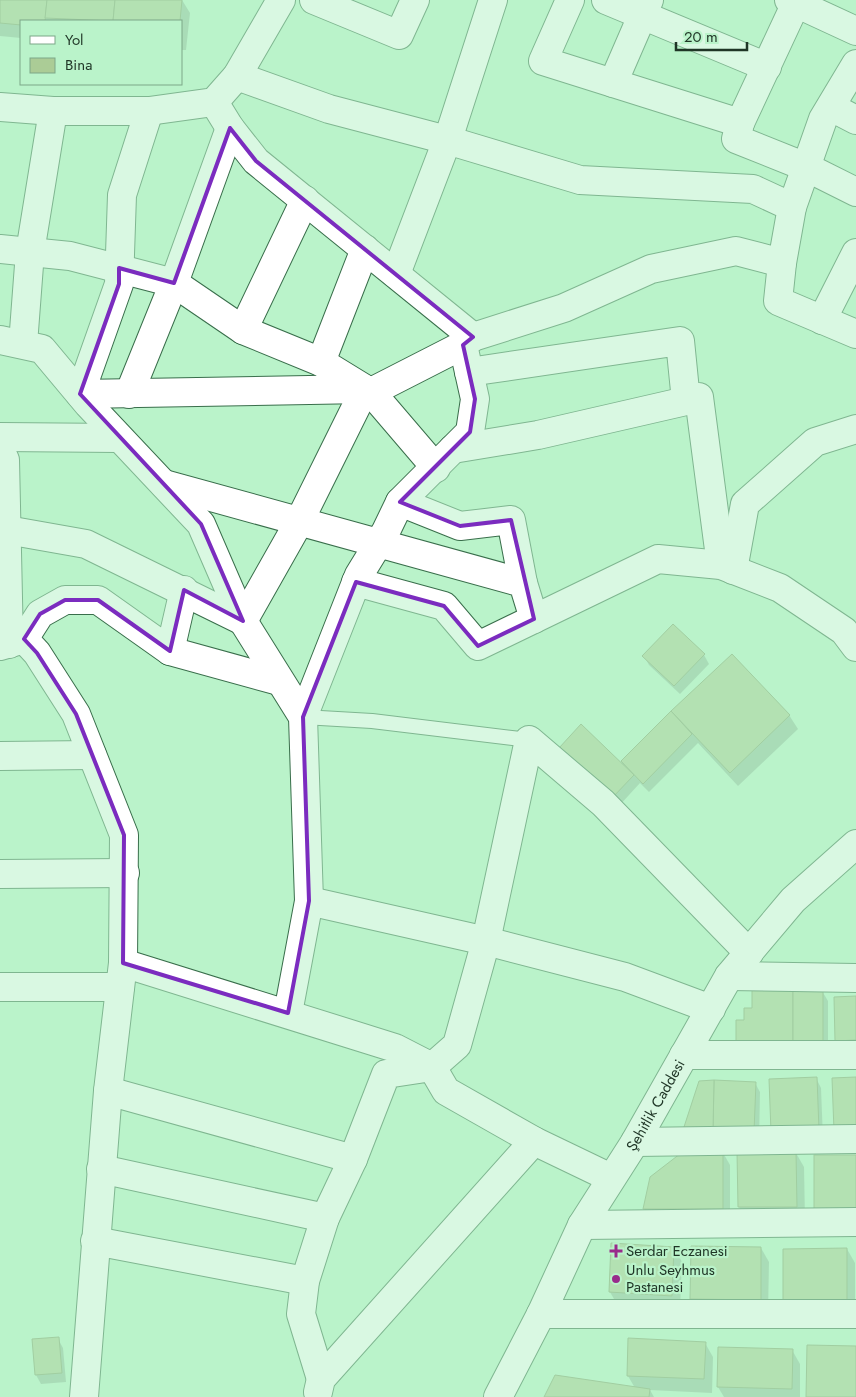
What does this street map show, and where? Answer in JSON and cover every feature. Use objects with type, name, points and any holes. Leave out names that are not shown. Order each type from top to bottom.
[{"type":"street","points":[[0,107],[53,111],[149,110],[214,102],[237,76],[281,0]]},
{"type":"street","points":[[314,0],[399,35],[415,0]]},
{"type":"street","points":[[396,274],[447,140],[493,0]]},
{"type":"street","points":[[570,0],[543,61],[740,124]]},
{"type":"street","points":[[606,0],[646,8],[767,67]]},
{"type":"street","points":[[856,31],[793,2],[767,67],[740,124],[736,139],[806,166],[856,192]]},
{"type":"street","points":[[613,83],[646,8]]},
{"type":"street","points":[[856,64],[824,119],[792,207],[782,263],[778,301],[856,334]]},
{"type":"street","points":[[237,76],[329,108],[447,140],[580,180],[752,189],[792,207]]},
{"type":"street","points":[[214,102],[230,128],[256,161],[396,274],[468,341],[469,372],[475,399],[470,432],[400,502],[356,582],[303,717],[309,901],[288,1013]]},
{"type":"street","points":[[831,107],[856,120]]},
{"type":"street","points":[[80,394],[119,284],[122,195],[149,110]]},
{"type":"street","points":[[53,111],[30,252],[11,342],[42,349],[119,438],[201,524],[243,621],[303,717]]},
{"type":"street","points":[[128,394],[174,283],[230,128]]},
{"type":"street","points":[[243,330],[305,200]]},
{"type":"street","points":[[0,249],[70,256],[174,283],[243,330],[321,362],[368,391],[445,459]]},
{"type":"street","points":[[321,362],[365,249]]},
{"type":"street","points":[[80,394],[368,391],[468,341],[564,308],[652,269],[736,250],[782,263]]},
{"type":"street","points":[[822,320],[856,253]]},
{"type":"street","points":[[469,372],[680,341],[686,401]]},
{"type":"street","points":[[243,621],[299,522],[368,391]]},
{"type":"street","points":[[445,459],[699,397],[727,567]]},
{"type":"street","points":[[727,567],[745,504],[815,442],[856,429]]},
{"type":"street","points":[[0,437],[119,438]]},
{"type":"street","points":[[0,450],[6,460],[3,531],[11,643]]},
{"type":"street","points":[[162,484],[524,583]]},
{"type":"street","points":[[400,502],[460,526],[511,520],[524,583],[534,619]]},
{"type":"street","points":[[3,531],[86,544],[184,590],[243,621]]},
{"type":"street","points":[[356,582],[444,606],[478,646],[658,559],[727,567],[780,588],[844,631],[856,647]]},
{"type":"street","points":[[170,651],[184,590]]},
{"type":"street","points":[[11,643],[40,614],[65,600],[98,600],[170,651],[279,681]]},
{"type":"street","points":[[11,643],[37,653],[76,714],[124,836],[125,873],[122,975],[108,1091],[84,1397]]},
{"type":"street","points":[[319,1388],[302,1314],[304,1281],[325,1218],[353,1159],[386,1074],[432,1067],[457,1044],[486,941],[529,740],[603,803],[749,952]]},
{"type":"street","points":[[0,756],[92,755]]},
{"type":"street","name":"Şehitlik Caddesi","points":[[498,1397],[541,1314],[582,1225],[635,1142],[729,976],[793,900],[856,844]]},
{"type":"street","points":[[0,874],[125,873]]},
{"type":"street","points":[[309,901],[486,941],[624,978],[711,1009]]},
{"type":"street","points":[[0,987],[122,975],[288,1013],[394,1048],[432,1067],[446,1090],[534,1140],[611,1178]]},
{"type":"street","points":[[729,976],[856,978]]},
{"type":"street","points":[[684,1055],[856,1055]]},
{"type":"street","points":[[108,1091],[353,1159]]},
{"type":"street","points":[[635,1142],[856,1139]]},
{"type":"street","points":[[319,1388],[534,1140]]},
{"type":"street","points":[[101,1169],[325,1218]]},
{"type":"street","points":[[582,1225],[856,1222]]},
{"type":"street","points":[[96,1241],[304,1281]]},
{"type":"street","points":[[541,1314],[856,1314]]},
{"type":"lane","points":[[303,717],[372,721],[529,740]]},
{"type":"highlighted area","points":[[230,128],[256,161],[473,337],[463,345],[475,399],[470,432],[400,502],[460,526],[511,520],[534,619],[478,646],[444,606],[356,582],[303,717],[309,901],[288,1013],[123,963],[124,835],[76,714],[37,653],[24,639],[40,614],[65,600],[98,600],[170,651],[184,590],[243,621],[201,524],[80,394],[119,284],[119,268],[174,283]]},
{"type":"building","points":[[0,0],[47,0],[45,20],[20,20],[20,25],[0,23]]},
{"type":"building","points":[[47,0],[115,0],[113,20],[45,18]]},
{"type":"building","points":[[115,0],[182,0],[180,20],[113,20]]},
{"type":"building","points":[[673,624],[705,654],[674,686],[642,656]]},
{"type":"building","points":[[732,654],[790,715],[730,773],[671,711]]},
{"type":"building","points":[[671,711],[692,734],[643,784],[621,761]]},
{"type":"building","points":[[581,724],[634,775],[612,798],[559,748]]},
{"type":"building","points":[[752,990],[793,990],[793,1041],[736,1042],[736,1020],[744,1020],[744,1008],[752,1008]]},
{"type":"building","points":[[793,990],[823,990],[823,1041],[793,1041]]},
{"type":"building","points":[[856,996],[856,1040],[835,1041],[834,997]]},
{"type":"building","points":[[817,1077],[819,1130],[771,1132],[769,1079]]},
{"type":"building","points":[[856,1077],[856,1131],[834,1131],[832,1078]]},
{"type":"building","points":[[714,1080],[756,1082],[754,1132],[713,1130]]},
{"type":"building","points":[[714,1080],[713,1130],[683,1130],[699,1081]]},
{"type":"building","points":[[685,1150],[723,1150],[723,1209],[643,1209],[650,1177]]},
{"type":"building","points":[[737,1152],[796,1152],[797,1207],[738,1207]]},
{"type":"building","points":[[814,1155],[856,1155],[856,1210],[814,1210]]},
{"type":"building","points":[[611,1243],[674,1247],[672,1296],[609,1292]]},
{"type":"building","points":[[691,1246],[761,1247],[761,1300],[690,1299]]},
{"type":"building","points":[[847,1248],[847,1301],[783,1301],[783,1249]]},
{"type":"building","points":[[59,1337],[62,1373],[35,1375],[32,1339]]},
{"type":"building","points":[[628,1338],[706,1342],[704,1379],[627,1376]]},
{"type":"building","points":[[807,1345],[856,1346],[856,1397],[806,1397]]},
{"type":"building","points":[[718,1347],[793,1349],[792,1389],[717,1387]]},
{"type":"building","points":[[555,1375],[650,1389],[649,1397],[544,1397]]},
{"type":"place","name":"Serdar Eczanesi","points":[[616,1251]]},
{"type":"place","name":"Unlu Seyhmus Pastanesi","points":[[616,1279]]}]
